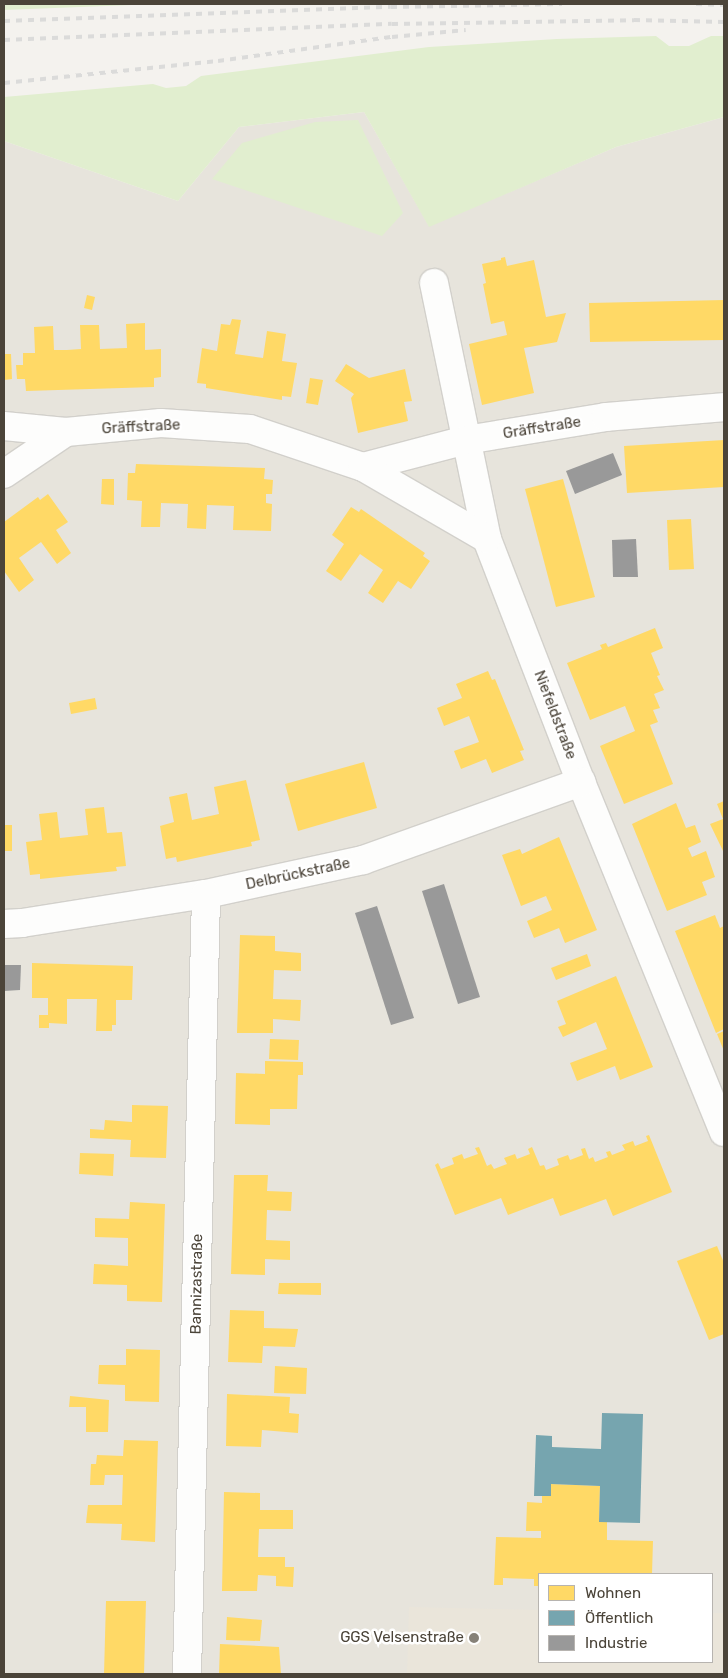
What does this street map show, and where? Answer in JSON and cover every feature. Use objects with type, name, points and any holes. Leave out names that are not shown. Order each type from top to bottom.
[{"type":"street","name":"Niefeldstraße","points":[[434,283],[487,539],[581,782],[724,1132]]},
{"type":"street","name":"Gräffstraße","points":[[363,467],[466,440],[606,417],[724,406]]},
{"type":"street","name":"Gräffstraße","points":[[4,426],[66,432],[161,423],[250,429],[363,467],[487,539]]},
{"type":"street","points":[[4,474],[66,432]]},
{"type":"street","name":"Delbrückstraße","points":[[4,924],[22,923],[206,894],[363,860],[581,782]]},
{"type":"street","name":"Bannizastraße","points":[[187,1674],[206,894]]},
{"type":"shaded area","points":[[364,112],[429,226],[616,147],[724,117],[724,1674],[4,1674],[4,141],[178,201],[239,127]]},
{"type":"shaded area","name":"GGS Velsenstraße","points":[[409,1607],[538,1610],[538,1663],[713,1663],[713,1613],[724,1613],[724,1674],[407,1674]]},
{"type":"green space","points":[[4,4],[157,4],[4,10]]},
{"type":"green space","points":[[656,36],[669,46],[689,46],[711,36],[724,36],[724,117],[616,147],[429,227],[364,112],[239,127],[178,201],[4,141],[4,97],[153,84],[166,88],[186,86],[201,76],[429,47],[557,39]]},
{"type":"green space","points":[[358,120],[403,213],[382,236],[212,179],[242,143],[315,122]]},
{"type":"building: Wohnen","points":[[505,257],[507,266],[534,260],[546,317],[566,313],[557,342],[524,348],[534,393],[482,405],[469,344],[507,335],[504,321],[491,324],[483,284],[486,283],[482,264],[501,260],[501,258]]},
{"type":"building: Wohnen","points":[[87,295],[95,297],[92,310],[84,308]]},
{"type":"building: Wohnen","points":[[724,300],[724,340],[590,342],[589,303]]},
{"type":"building: Wohnen","points":[[232,319],[241,320],[235,354],[263,358],[267,331],[286,334],[282,361],[297,363],[291,397],[282,396],[282,400],[206,388],[206,384],[197,383],[202,348],[217,351],[221,324],[230,325]]},
{"type":"building: Wohnen","points":[[145,323],[145,350],[161,349],[161,377],[154,378],[154,387],[26,391],[25,379],[17,379],[16,365],[23,365],[23,353],[35,353],[34,327],[53,326],[54,350],[67,350],[81,349],[80,325],[99,325],[100,349],[127,348],[126,324]]},
{"type":"building: Wohnen","points":[[4,354],[11,354],[12,379],[4,380]]},
{"type":"building: Wohnen","points":[[346,364],[369,378],[405,369],[412,401],[404,402],[408,421],[358,433],[351,398],[354,394],[335,381]]},
{"type":"building: Wohnen","points":[[310,378],[323,380],[318,405],[306,403]]},
{"type":"building: Wohnen","points":[[724,440],[724,487],[627,493],[624,446]]},
{"type":"building: Wohnen","points":[[136,464],[265,468],[264,479],[273,480],[272,494],[266,494],[266,503],[272,504],[271,531],[233,530],[234,506],[207,505],[206,529],[187,528],[188,504],[161,503],[160,527],[141,527],[142,501],[127,500],[128,473],[135,473]]},
{"type":"building: Wohnen","points":[[102,479],[114,479],[114,505],[101,504]]},
{"type":"building: Wohnen","points":[[563,479],[595,597],[556,607],[525,489]]},
{"type":"building: Wohnen","points":[[48,494],[68,522],[56,530],[71,553],[57,564],[41,542],[19,558],[34,580],[19,592],[4,571],[4,522],[38,497],[40,500]]},
{"type":"building: Wohnen","points":[[351,507],[359,512],[361,509],[425,553],[423,556],[430,561],[411,589],[398,581],[383,603],[368,593],[383,570],[360,554],[341,581],[326,571],[344,544],[332,535]]},
{"type":"building: Wohnen","points":[[691,519],[694,569],[669,570],[667,520]]},
{"type":"building: Wohnen","points":[[655,628],[663,648],[651,653],[660,675],[657,676],[664,690],[654,694],[660,708],[653,710],[658,722],[650,725],[673,784],[624,804],[600,746],[635,731],[625,706],[590,720],[567,663],[602,649],[600,645],[606,643],[608,647]]},
{"type":"building: Wohnen","points":[[488,671],[492,680],[495,679],[524,750],[520,751],[524,760],[492,773],[486,759],[461,769],[454,751],[479,742],[469,716],[444,726],[437,708],[462,698],[456,684]]},
{"type":"building: Wohnen","points":[[95,698],[97,709],[71,714],[69,703]]},
{"type":"building: Wohnen","points":[[364,762],[377,808],[298,831],[285,784]]},
{"type":"building: Wohnen","points":[[246,780],[260,840],[251,842],[252,846],[177,862],[176,857],[166,859],[160,826],[174,822],[169,797],[187,793],[192,820],[219,814],[214,787]]},
{"type":"building: Wohnen","points":[[724,801],[724,853],[710,824],[723,819],[717,804]]},
{"type":"building: Wohnen","points":[[676,803],[686,828],[695,825],[701,842],[688,848],[692,857],[706,851],[715,877],[702,882],[707,895],[667,911],[632,824]]},
{"type":"building: Wohnen","points":[[104,807],[107,833],[122,832],[126,866],[116,867],[117,871],[40,879],[40,874],[30,875],[26,842],[42,840],[39,814],[57,812],[60,838],[88,835],[85,809]]},
{"type":"building: Wohnen","points":[[4,825],[12,825],[12,851],[4,851]]},
{"type":"building: Wohnen","points":[[559,837],[597,930],[565,943],[559,928],[534,938],[527,921],[552,910],[546,896],[521,906],[502,855],[520,849],[522,854]]},
{"type":"building: Wohnen","points":[[715,915],[720,928],[724,926],[724,1029],[716,1033],[675,931]]},
{"type":"building: Wohnen","points":[[240,935],[275,936],[275,951],[301,953],[301,971],[274,970],[273,999],[301,1000],[300,1021],[273,1019],[273,1033],[237,1033]]},
{"type":"building: Wohnen","points":[[587,954],[591,966],[556,980],[551,968]]},
{"type":"building: Wohnen","points":[[32,963],[133,966],[132,1000],[116,1000],[116,1025],[112,1025],[112,1031],[96,1031],[97,999],[67,999],[67,1024],[49,1023],[49,1028],[39,1028],[39,1015],[48,1015],[48,998],[32,998]]},
{"type":"building: Wohnen","points":[[616,976],[653,1067],[620,1080],[615,1066],[577,1081],[570,1063],[607,1049],[596,1022],[563,1037],[558,1027],[566,1024],[557,1001]]},
{"type":"building: Wohnen","points":[[724,1031],[724,1051],[717,1034]]},
{"type":"building: Wohnen","points":[[270,1039],[299,1040],[298,1060],[269,1059]]},
{"type":"building: Wohnen","points":[[265,1061],[303,1062],[303,1075],[298,1075],[297,1109],[270,1109],[270,1125],[235,1124],[236,1073],[265,1074]]},
{"type":"building: Wohnen","points":[[132,1105],[168,1106],[166,1158],[130,1157],[131,1140],[90,1138],[90,1129],[104,1130],[105,1120],[132,1122]]},
{"type":"building: Wohnen","points":[[649,1135],[672,1192],[613,1216],[606,1199],[560,1216],[553,1198],[508,1215],[501,1198],[455,1215],[435,1165],[438,1163],[441,1169],[454,1164],[452,1158],[462,1154],[464,1159],[478,1154],[475,1148],[479,1147],[487,1166],[491,1164],[494,1169],[507,1164],[504,1158],[515,1154],[517,1159],[530,1154],[528,1149],[532,1147],[540,1166],[544,1165],[546,1170],[559,1165],[557,1159],[568,1155],[570,1160],[583,1155],[581,1149],[585,1148],[589,1159],[593,1157],[595,1162],[608,1157],[606,1152],[610,1151],[612,1155],[625,1150],[622,1145],[633,1141],[635,1146],[648,1141],[646,1136]]},
{"type":"building: Wohnen","points":[[80,1153],[114,1154],[113,1176],[79,1174]]},
{"type":"building: Wohnen","points":[[234,1175],[268,1175],[267,1191],[292,1192],[291,1211],[267,1210],[266,1240],[290,1241],[290,1260],[265,1259],[265,1275],[231,1274]]},
{"type":"building: Wohnen","points":[[130,1202],[165,1204],[162,1302],[127,1301],[127,1285],[93,1284],[94,1264],[128,1266],[128,1238],[95,1237],[95,1218],[129,1219]]},
{"type":"building: Wohnen","points":[[717,1246],[724,1263],[724,1334],[709,1340],[677,1261]]},
{"type":"building: Wohnen","points":[[279,1283],[321,1283],[321,1295],[278,1294]]},
{"type":"building: Wohnen","points":[[230,1310],[264,1311],[264,1328],[298,1329],[295,1347],[263,1346],[262,1363],[228,1362]]},
{"type":"building: Wohnen","points":[[126,1349],[160,1350],[159,1402],[125,1401],[125,1385],[98,1384],[99,1365],[126,1365]]},
{"type":"building: Wohnen","points":[[275,1366],[307,1368],[306,1394],[274,1393]]},
{"type":"building: Wohnen","points":[[227,1394],[290,1397],[289,1413],[299,1414],[298,1433],[262,1430],[261,1447],[226,1446]]},
{"type":"building: Wohnen","points":[[70,1396],[109,1400],[108,1432],[86,1432],[86,1407],[69,1407]]},
{"type":"building: Wohnen","points":[[124,1440],[158,1441],[155,1542],[121,1540],[122,1524],[86,1523],[88,1505],[122,1505],[123,1475],[105,1475],[104,1485],[90,1485],[91,1464],[96,1464],[97,1455],[123,1456]]},
{"type":"building: Wohnen","points":[[551,1484],[600,1486],[599,1522],[607,1522],[607,1540],[653,1541],[652,1573],[538,1573],[538,1586],[534,1586],[534,1579],[503,1578],[503,1585],[494,1585],[496,1537],[541,1538],[541,1531],[526,1531],[527,1502],[542,1503],[542,1496],[551,1496]]},
{"type":"building: Wohnen","points":[[224,1492],[260,1493],[260,1510],[293,1510],[293,1529],[259,1529],[258,1557],[285,1557],[285,1567],[294,1567],[293,1587],[276,1586],[276,1576],[258,1575],[257,1591],[222,1591]]},
{"type":"building: Wohnen","points":[[106,1601],[146,1601],[144,1674],[104,1674]]},
{"type":"building: Wohnen","points":[[227,1617],[262,1620],[260,1641],[226,1640]]},
{"type":"building: Wohnen","points":[[220,1644],[279,1647],[281,1674],[219,1674]]},
{"type":"building: Öffentlich","points":[[602,1413],[643,1414],[640,1523],[599,1522],[600,1486],[551,1484],[551,1496],[534,1496],[536,1435],[552,1436],[552,1447],[601,1449]]},
{"type":"building: Industrie","points":[[613,453],[622,475],[575,494],[566,471]]},
{"type":"building: Industrie","points":[[636,539],[638,577],[613,577],[612,540]]},
{"type":"building: Industrie","points":[[444,884],[480,997],[458,1004],[422,891]]},
{"type":"building: Industrie","points":[[377,906],[414,1018],[391,1025],[355,913]]},
{"type":"building: Industrie","points":[[4,965],[21,965],[20,990],[4,991]]},
{"type":"railway","points":[[4,21],[391,7],[562,4]]},
{"type":"railway","points":[[696,4],[724,5]]},
{"type":"railway","points":[[4,40],[392,24],[634,20],[724,22]]},
{"type":"railway","points":[[4,83],[218,61],[392,37],[466,30]]},
{"type":"place","name":"GGS Velsenstraße","points":[[474,1638]]}]
